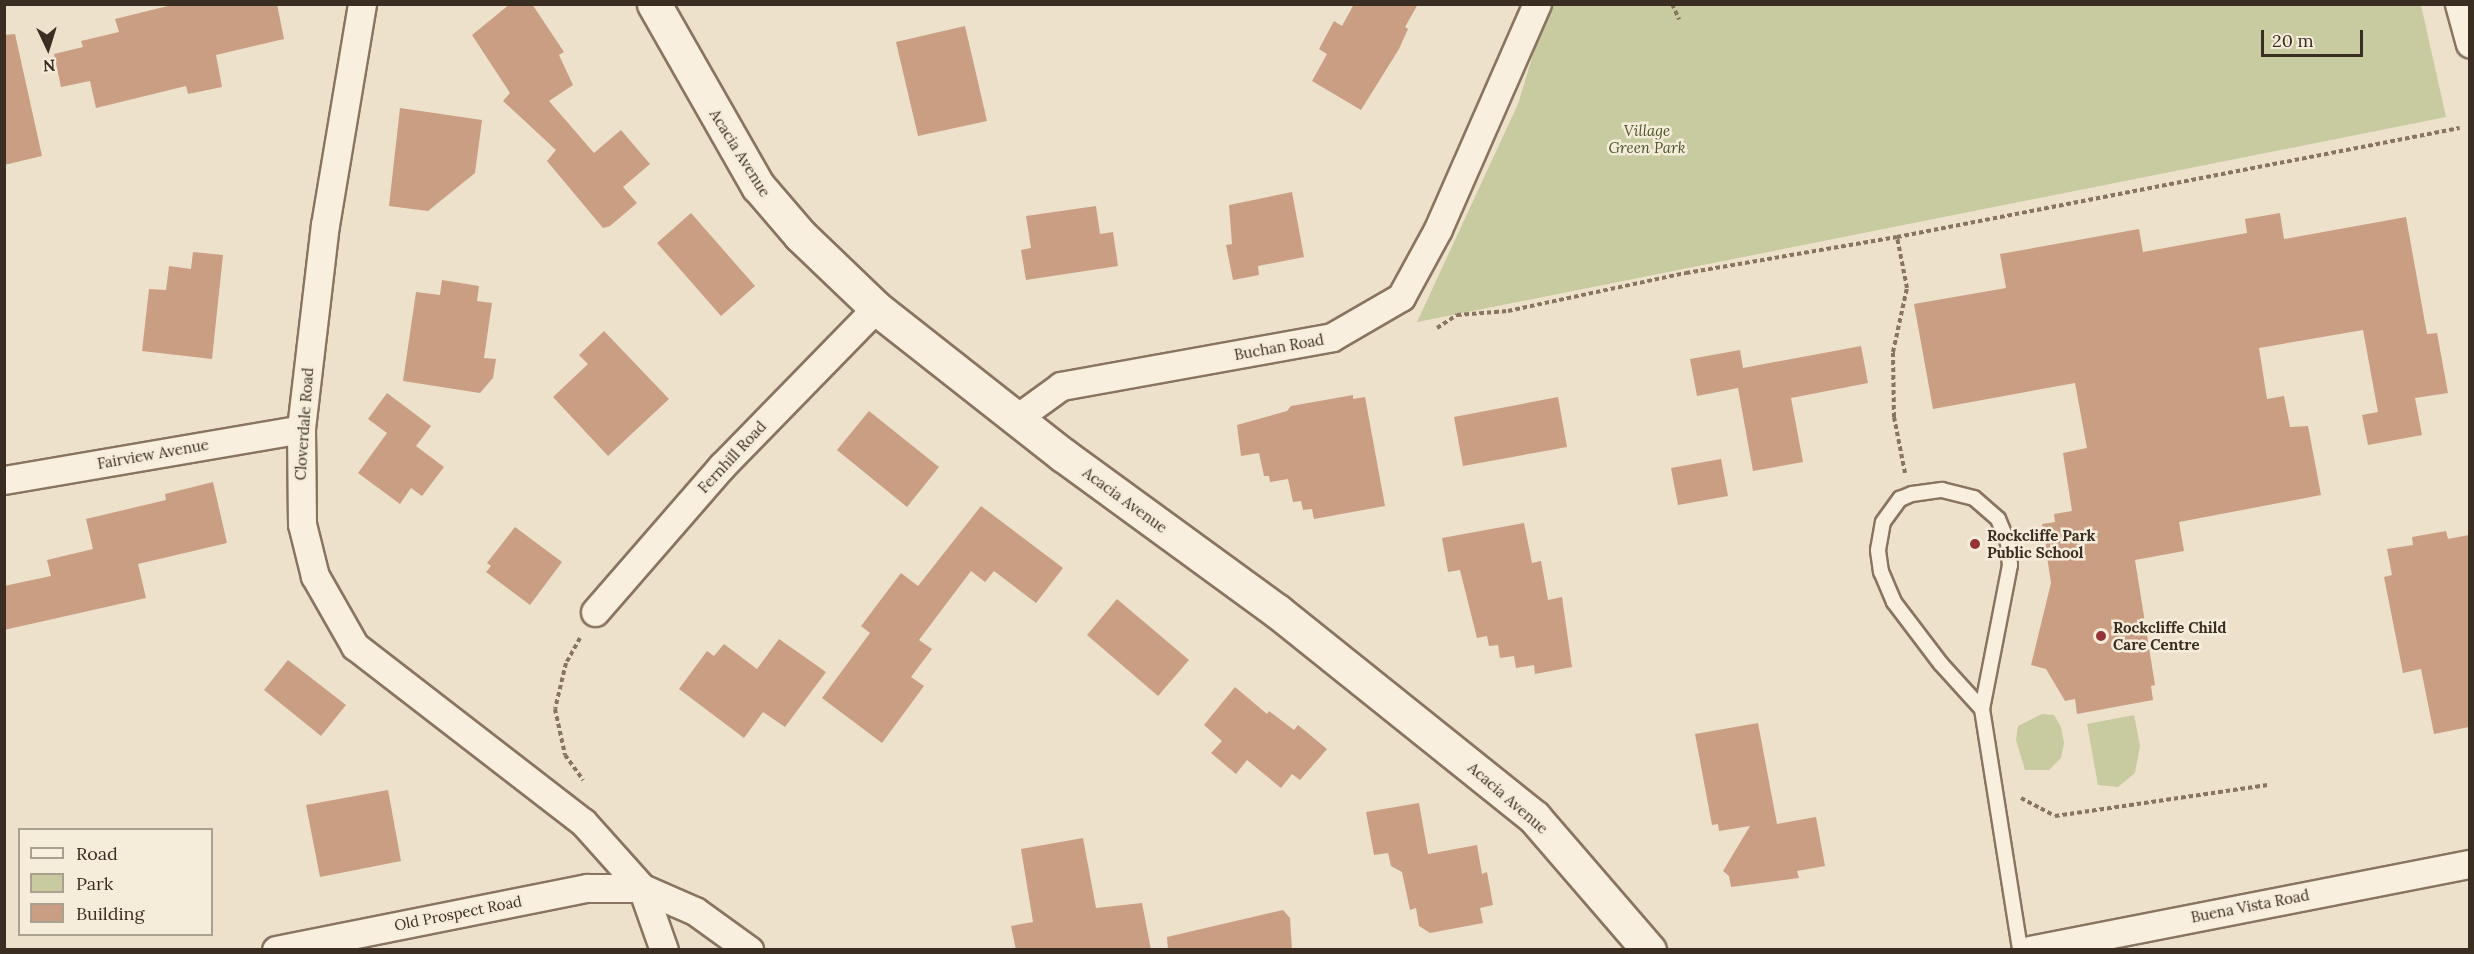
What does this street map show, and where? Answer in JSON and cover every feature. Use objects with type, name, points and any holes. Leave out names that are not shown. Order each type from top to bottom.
[{"type":"street","name":"Cloverdale Road","points":[[362,4],[325,224],[301,429],[301,513],[315,576],[355,646],[583,822],[642,888],[664,950]]},
{"type":"street","name":"Acacia Avenue","points":[[654,4],[758,186],[800,235],[876,308],[1017,418],[1276,611],[1534,818],[1649,950]]},
{"type":"street","name":"Buchan Road","points":[[1017,418],[1061,386],[1332,337],[1401,297],[1438,229],[1537,4]]},
{"type":"street","points":[[2459,4],[2469,44]]},
{"type":"street","name":"Fernhill Road","points":[[595,612],[722,466],[876,308]]},
{"type":"street","name":"Fairview Avenue","points":[[4,480],[301,429]]},
{"type":"street","name":"Buena Vista Road","points":[[2030,950],[2469,864]]},
{"type":"street","name":"Old Prospect Road","points":[[276,950],[587,888],[642,888]]},
{"type":"street","points":[[642,888],[696,911],[749,950]]},
{"type":"lane","points":[[1982,709],[1941,664],[1894,602],[1881,572],[1878,550],[1883,522],[1900,499],[1912,494],[1942,490],[1974,498],[1998,519],[2008,543],[2010,565],[1982,709],[2020,950]]},
{"type":"path","points":[[1672,4],[1679,19]]},
{"type":"path","points":[[1437,328],[1457,315],[1508,311],[1686,273],[1897,237],[2460,128]]},
{"type":"path","points":[[1897,237],[1907,288],[1893,352],[1894,417],[1912,494]]},
{"type":"path","points":[[589,788],[565,755],[555,709],[566,663],[595,612]]},
{"type":"path","points":[[1994,784],[2055,816],[2268,785]]},
{"type":"green space","name":"Village Green Park","points":[[1548,5],[2421,5],[2446,117],[1417,322],[1518,104]]},
{"type":"green space","points":[[2042,714],[2054,715],[2061,727],[2064,743],[2061,758],[2049,770],[2025,770],[2016,740],[2018,726]]},
{"type":"green space","points":[[2134,715],[2140,746],[2135,773],[2118,787],[2098,785],[2087,724]]},
{"type":"building","points":[[176,4],[277,4],[284,39],[216,55],[222,87],[188,94],[186,86],[96,108],[90,81],[61,87],[54,54],[83,47],[81,41],[119,32],[115,19]]},
{"type":"building","points":[[510,4],[532,4],[564,52],[559,55],[573,85],[549,101],[594,153],[621,130],[650,164],[623,187],[637,203],[610,226],[603,228],[547,161],[556,150],[503,101],[510,93],[472,35]]},
{"type":"building","points":[[1354,4],[1418,4],[1405,27],[1408,29],[1399,49],[1361,110],[1312,81],[1327,54],[1319,49],[1334,21],[1342,26]]},
{"type":"building","points":[[965,26],[987,121],[918,136],[896,42]]},
{"type":"building","points":[[15,34],[42,156],[4,165],[4,35]]},
{"type":"building","points":[[400,108],[482,120],[475,173],[428,211],[389,206]]},
{"type":"building","points":[[1292,192],[1304,257],[1258,266],[1259,275],[1233,280],[1226,245],[1232,244],[1229,205]]},
{"type":"building","points":[[1096,206],[1100,234],[1113,232],[1118,266],[1026,280],[1021,250],[1031,248],[1026,216]]},
{"type":"building","points":[[691,213],[755,286],[721,316],[657,243]]},
{"type":"building","points":[[2280,213],[2284,239],[2406,217],[2427,334],[2437,333],[2448,393],[2415,398],[2422,435],[2368,445],[2362,415],[2378,412],[2363,330],[2259,348],[2267,399],[2284,396],[2290,427],[2308,426],[2321,495],[2179,522],[2184,551],[2135,560],[2155,685],[2151,686],[2153,700],[2077,714],[2075,699],[2065,701],[2046,669],[2031,665],[2051,583],[2042,524],[2055,522],[2054,514],[2072,511],[2063,453],[2087,448],[2075,383],[1933,409],[1914,304],[2006,288],[2000,254],[2139,229],[2143,252],[2247,233],[2245,219]]},
{"type":"building","points":[[193,252],[223,255],[212,359],[142,351],[149,289],[166,290],[169,266],[191,269]]},
{"type":"building","points":[[442,280],[479,286],[477,301],[492,303],[484,358],[496,359],[493,378],[480,393],[403,381],[416,292],[440,295]]},
{"type":"building","points":[[604,331],[669,399],[608,456],[553,397],[588,364],[579,355]]},
{"type":"building","points":[[1861,346],[1868,383],[1791,398],[1803,462],[1753,471],[1738,388],[1697,396],[1690,359],[1740,350],[1743,368]]},
{"type":"building","points":[[387,393],[431,426],[416,446],[444,467],[422,496],[411,488],[400,504],[358,473],[387,433],[368,419]]},
{"type":"building","points":[[1353,395],[1353,399],[1365,397],[1385,506],[1314,519],[1312,509],[1303,510],[1301,501],[1293,502],[1288,479],[1270,482],[1269,476],[1264,476],[1259,453],[1241,456],[1237,425],[1287,411],[1291,406]]},
{"type":"building","points":[[1558,397],[1567,447],[1463,466],[1454,417]]},
{"type":"building","points":[[869,411],[939,467],[907,507],[837,450]]},
{"type":"building","points":[[1721,459],[1728,496],[1678,505],[1671,468]]},
{"type":"building","points":[[213,482],[227,543],[138,564],[146,598],[4,630],[4,586],[51,576],[47,560],[93,549],[86,519],[166,500],[165,494]]},
{"type":"building","points":[[981,506],[1063,568],[1036,603],[994,571],[985,582],[971,571],[919,640],[932,649],[911,677],[924,686],[882,743],[822,698],[870,633],[861,626],[901,573],[918,586]]},
{"type":"building","points":[[1524,523],[1532,563],[1541,561],[1548,600],[1562,597],[1572,667],[1535,674],[1534,665],[1516,668],[1514,656],[1500,658],[1498,645],[1489,646],[1487,636],[1477,638],[1460,570],[1448,572],[1442,538]]},
{"type":"building","points":[[515,527],[562,562],[530,605],[486,572],[491,566],[487,563]]},
{"type":"building","points":[[2446,531],[2448,539],[2469,535],[2469,727],[2434,734],[2421,669],[2403,673],[2384,577],[2392,575],[2387,549],[2413,545],[2412,537]]},
{"type":"building","points":[[1117,599],[1189,660],[1158,696],[1087,635]]},
{"type":"building","points":[[779,639],[826,672],[785,727],[763,712],[744,738],[679,689],[707,651],[714,656],[724,644],[757,669]]},
{"type":"building","points":[[288,660],[346,705],[321,736],[264,690]]},
{"type":"building","points":[[1235,687],[1267,714],[1269,711],[1294,730],[1298,725],[1327,749],[1300,780],[1292,774],[1281,788],[1247,760],[1236,774],[1211,753],[1222,741],[1204,725]]},
{"type":"building","points":[[1758,723],[1777,824],[1816,817],[1825,866],[1797,871],[1799,878],[1731,887],[1729,876],[1723,871],[1750,826],[1719,831],[1718,824],[1712,825],[1695,734]]},
{"type":"building","points":[[388,790],[401,861],[320,877],[306,805]]},
{"type":"building","points":[[1419,803],[1428,854],[1477,845],[1482,874],[1487,872],[1493,905],[1480,908],[1483,923],[1430,933],[1419,926],[1416,908],[1410,910],[1402,872],[1391,866],[1388,853],[1374,855],[1366,812]]},
{"type":"building","points":[[1083,838],[1096,908],[1142,903],[1151,950],[1016,950],[1011,926],[1033,922],[1021,849]]},
{"type":"building","points":[[1283,910],[1290,918],[1292,950],[1168,950],[1167,937]]},
{"type":"place","name":"Rockcliffe Park Public School","points":[[1975,544]]},
{"type":"place","name":"Rockcliffe Child Care Centre","points":[[2101,636]]}]
